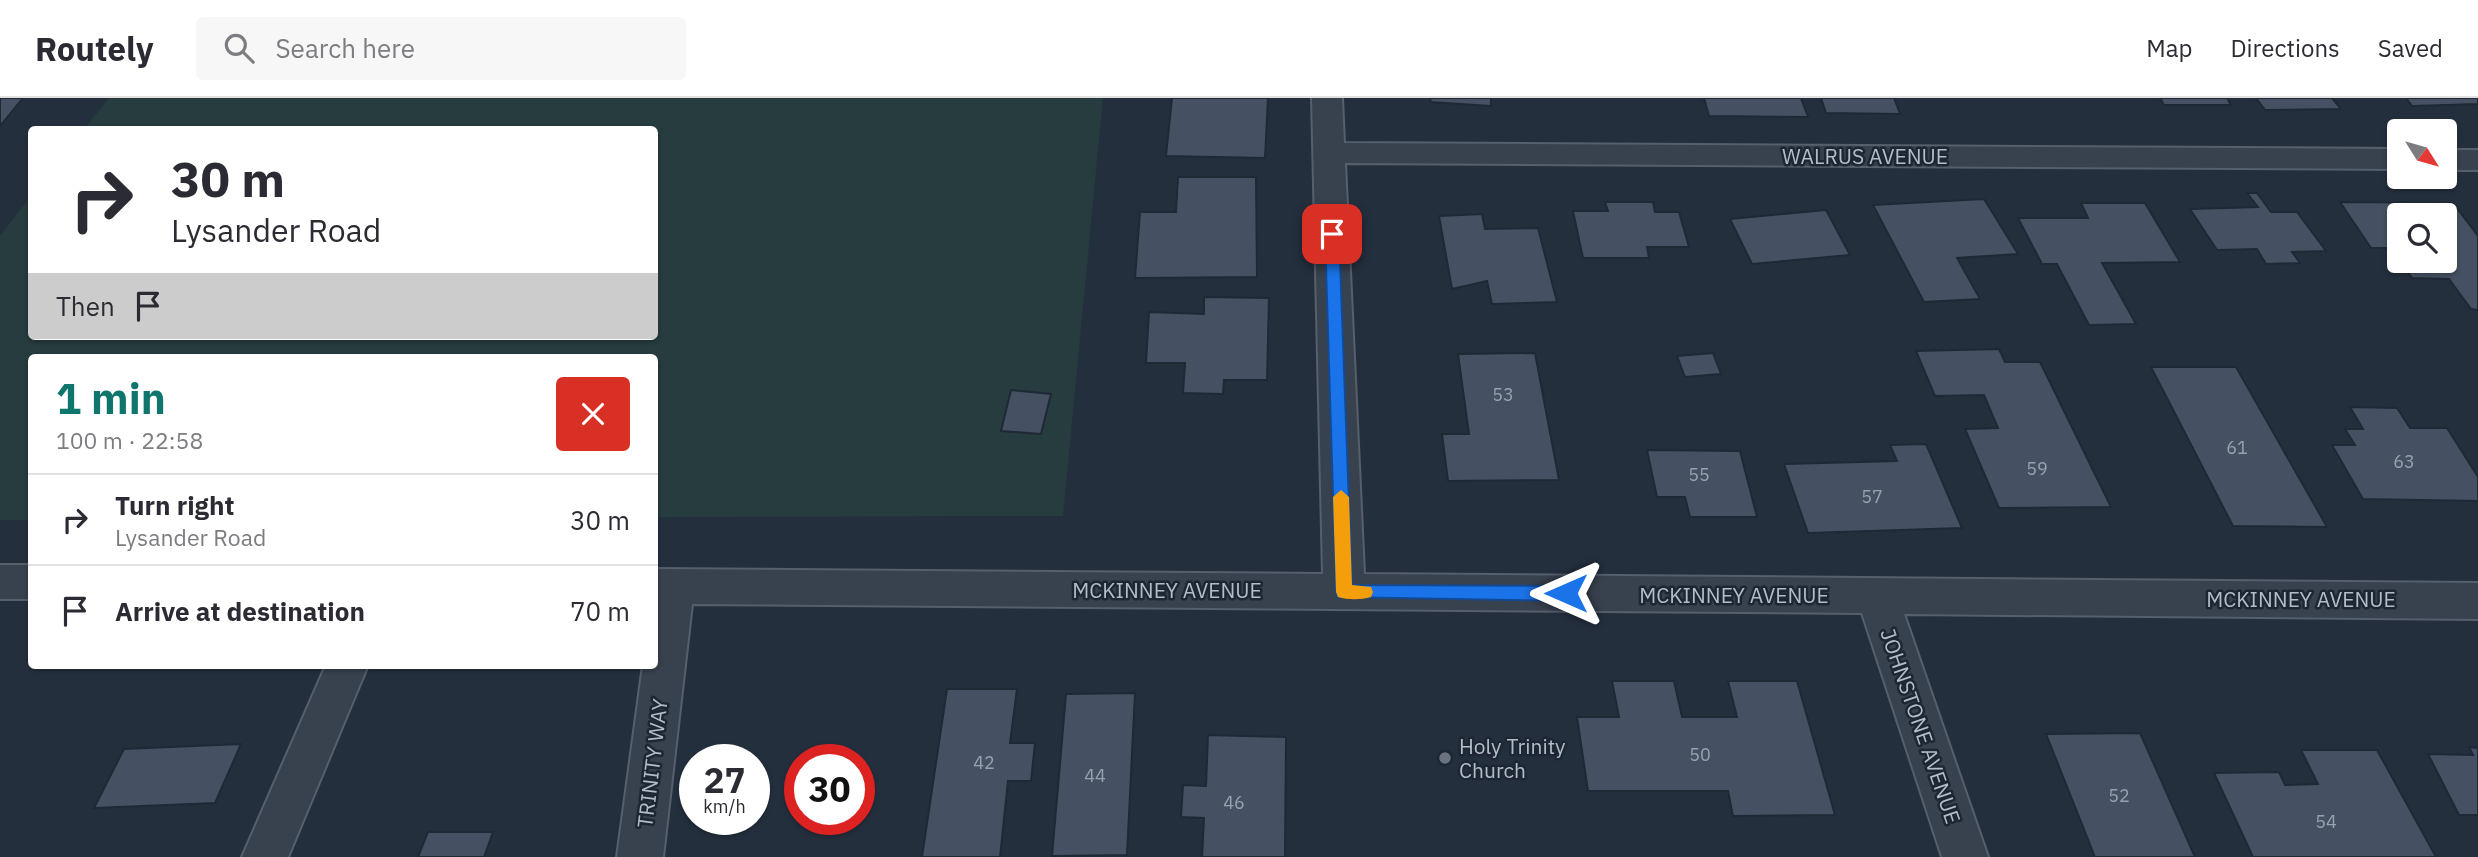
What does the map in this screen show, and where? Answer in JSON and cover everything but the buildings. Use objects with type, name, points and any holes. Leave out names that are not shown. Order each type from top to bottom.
[{"type":"street","points":[[1327,98],[1344,592]]},
{"type":"street","name":"WALRUS AVENUE","points":[[1330,153],[2387,159]]},
{"type":"street","points":[[2457,160],[2478,160]]},
{"type":"street","points":[[0,582],[28,582]]},
{"type":"street","name":"MCKINNEY AVENUE","points":[[664,587],[2478,601]]},
{"type":"street","name":"TRINITY WAY","points":[[658,654],[664,587]]},
{"type":"street","name":"JOHNSTONE AVENUE","points":[[1877,596],[1965,857]]},
{"type":"street","points":[[265,857],[344,669]]},
{"type":"street","name":"TRINITY WAY","points":[[640,857],[657,669]]},
{"type":"green space","points":[[109,98],[1103,98],[1063,516],[658,517],[658,354],[28,354],[28,520],[0,520],[0,236],[28,200],[28,340],[658,340],[658,126],[86,126]]},
{"type":"slow traffic","points":[[1341,497],[1344,592],[1365,592]]},
{"type":"place","name":"Holy Trinity Church","points":[[1445,758]]},
{"type":"route","points":[[1332,234],[1344,592],[1566,593]]}]
